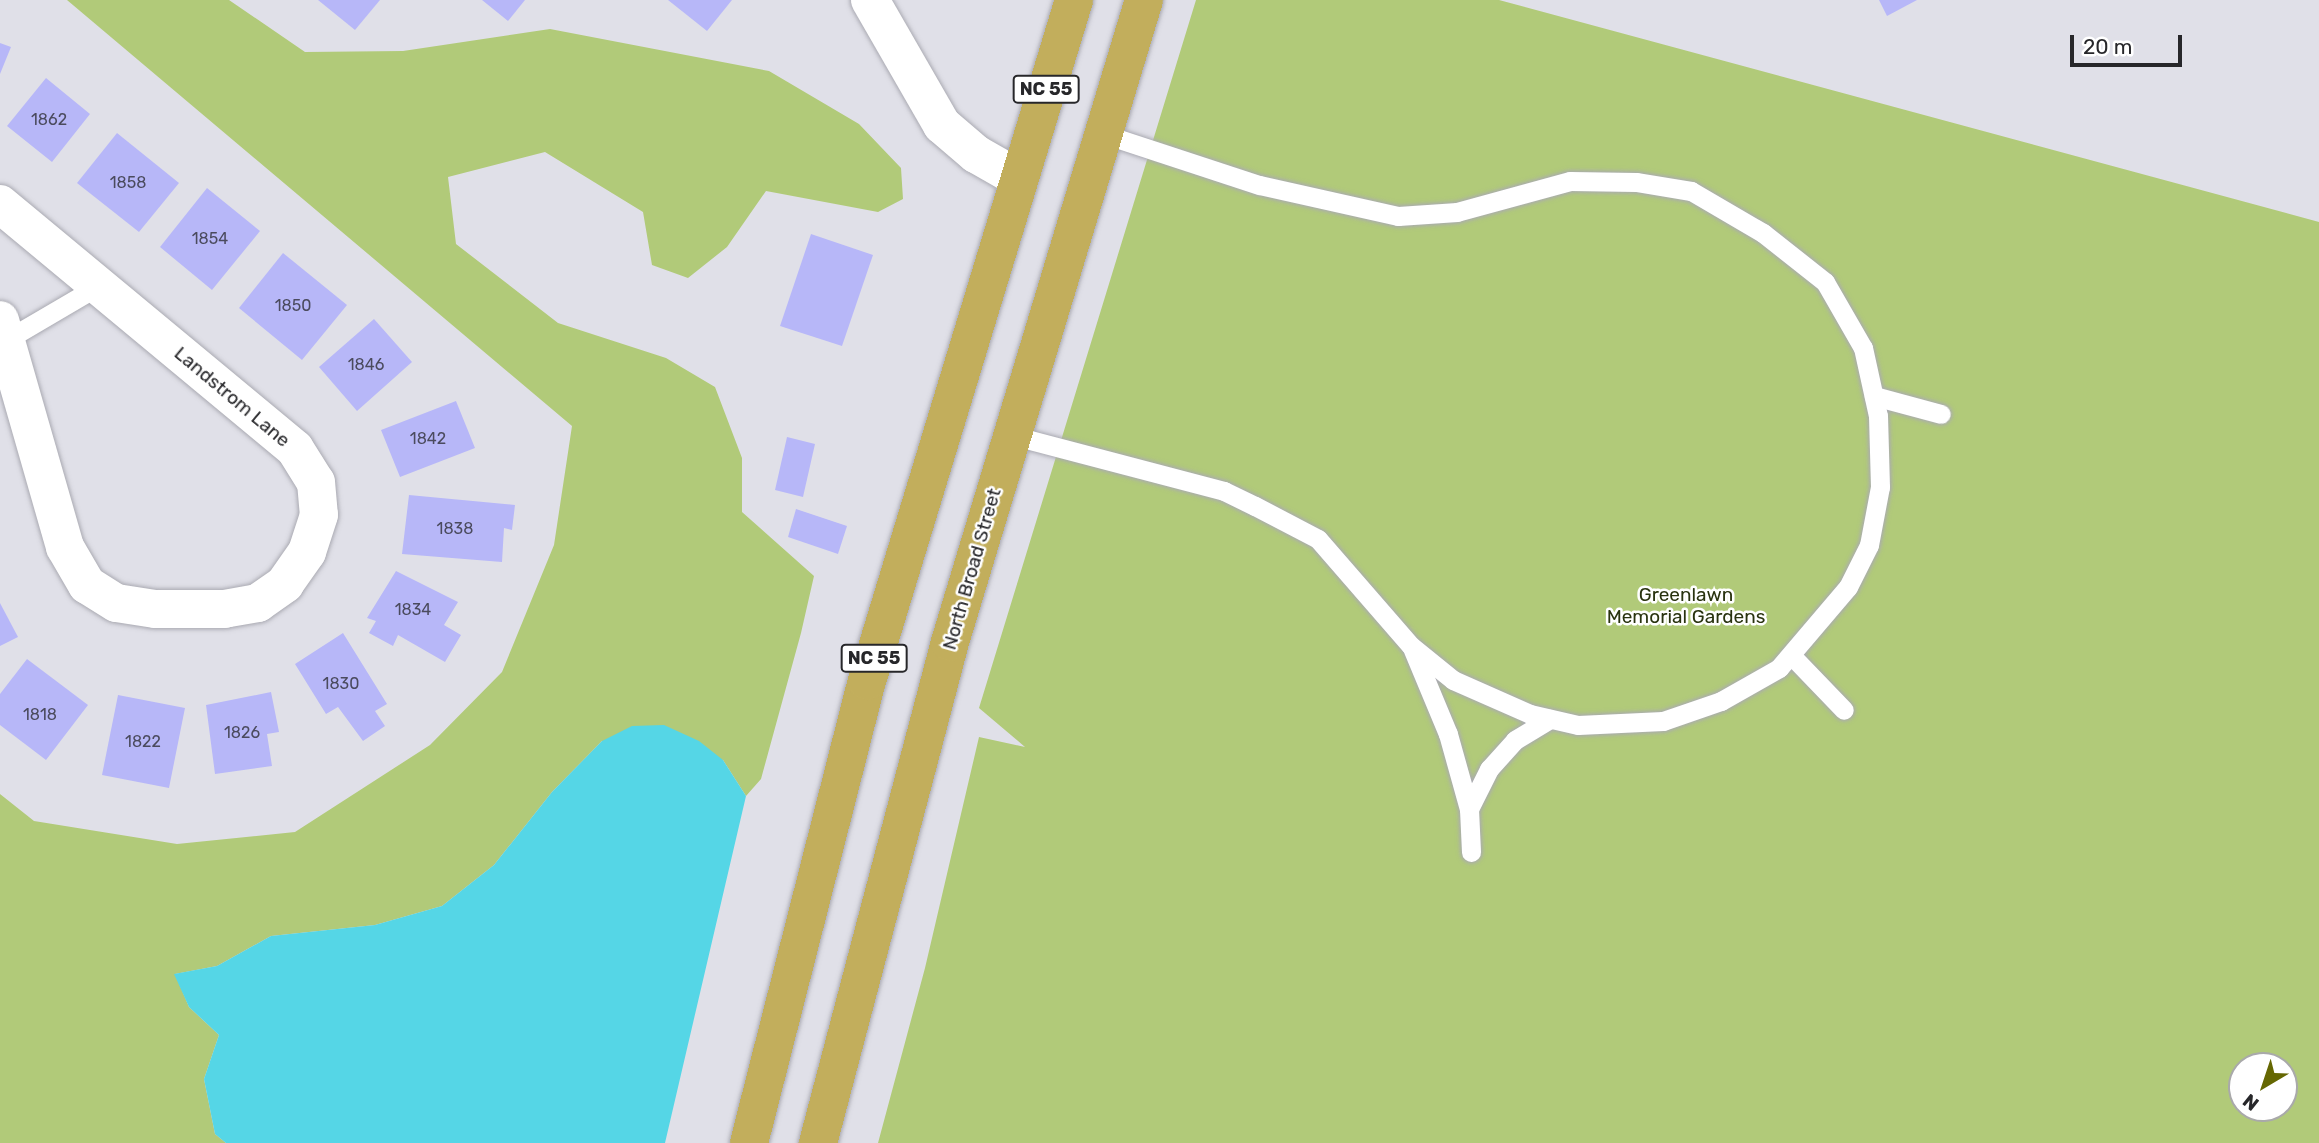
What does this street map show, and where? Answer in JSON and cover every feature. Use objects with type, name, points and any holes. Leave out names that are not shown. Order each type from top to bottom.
[{"type":"highway","name":"NC 55","points":[[749,1143],[867,681],[1074,0]]},
{"type":"highway","name":"North Broad Street","points":[[818,1143],[930,713],[1101,133],[1144,0]]},
{"type":"street","points":[[870,0],[942,125],[983,158],[1018,178]]},
{"type":"street","name":"Landstrom Lane","points":[[0,204],[295,449],[316,482],[319,514],[307,552],[285,584],[258,603],[225,609],[155,609],[117,603],[87,585],[65,547],[3,330]]},
{"type":"lane","points":[[1011,435],[1224,491],[1255,506],[1318,539],[1411,646],[1453,680],[1550,719],[1578,725],[1663,721],[1721,701],[1779,668],[1848,587],[1869,545],[1880,487],[1874,396],[1863,348],[1825,282],[1763,233],[1691,191],[1636,182],[1570,181],[1457,212],[1398,216],[1259,185],[1101,133]]},
{"type":"lane","points":[[3,330],[98,286]]},
{"type":"lane","points":[[1874,396],[1941,414]]},
{"type":"lane","points":[[1411,646],[1448,734],[1469,809],[1471,852]]},
{"type":"lane","points":[[1791,655],[1844,710]]},
{"type":"lane","points":[[1469,809],[1489,769],[1506,749],[1550,719]]},
{"type":"green space","points":[[67,0],[229,0],[305,52],[403,51],[550,29],[769,71],[859,124],[901,168],[903,199],[878,212],[766,191],[727,247],[688,278],[652,265],[643,212],[545,152],[448,177],[456,244],[558,323],[666,358],[715,387],[742,458],[742,512],[814,576],[801,633],[761,779],[746,796],[723,760],[602,741],[552,792],[494,865],[442,906],[375,925],[271,936],[217,966],[175,974],[189,1007],[219,1035],[204,1079],[215,1134],[226,1143],[0,1143],[0,794],[34,821],[177,844],[295,832],[430,745],[502,672],[554,545],[572,426]]},
{"type":"green space","name":"Greenlawn Memorial Gardens","points":[[1196,0],[1499,0],[2319,222],[2319,1143],[878,1143],[925,968],[979,737],[1025,747],[979,708]]},
{"type":"water","points":[[664,725],[699,741],[723,760],[746,796],[665,1143],[226,1143],[215,1134],[204,1079],[219,1035],[189,1007],[174,974],[217,966],[271,936],[375,925],[442,906],[494,865],[552,792],[602,741],[632,726]]},
{"type":"building","points":[[318,0],[380,0],[355,30]]},
{"type":"building","points":[[482,0],[525,0],[508,21]]},
{"type":"building","points":[[668,0],[732,0],[707,31]]},
{"type":"building","points":[[1879,0],[1917,0],[1887,16]]},
{"type":"building","points":[[0,43],[11,47],[0,74]]},
{"type":"building","points":[[46,78],[90,114],[52,162],[7,126]]},
{"type":"building","points":[[117,133],[179,183],[139,232],[77,183]]},
{"type":"building","points":[[207,188],[260,231],[212,290],[160,247]]},
{"type":"building","points":[[811,234],[873,255],[842,346],[780,326]]},
{"type":"building","points":[[283,253],[347,305],[302,360],[239,308]]},
{"type":"building","points":[[374,319],[412,362],[357,411],[319,367]]},
{"type":"building","points":[[456,401],[475,448],[400,477],[381,430]]},
{"type":"building","points":[[787,437],[815,444],[803,497],[775,490]]},
{"type":"building","points":[[409,495],[515,505],[512,530],[504,528],[502,562],[402,554]]},
{"type":"building","points":[[796,509],[847,526],[838,554],[788,537]]},
{"type":"building","points":[[396,571],[458,602],[444,625],[461,635],[445,662],[398,635],[393,646],[369,633],[376,621],[367,618]]},
{"type":"building","points":[[0,603],[18,637],[0,646]]},
{"type":"building","points":[[343,633],[387,704],[375,711],[385,726],[363,741],[338,707],[326,714],[295,664]]},
{"type":"building","points":[[27,659],[88,705],[46,760],[0,725],[0,694]]},
{"type":"building","points":[[271,692],[279,732],[267,734],[272,766],[215,774],[206,705]]},
{"type":"building","points":[[118,695],[185,708],[169,788],[102,775]]}]
